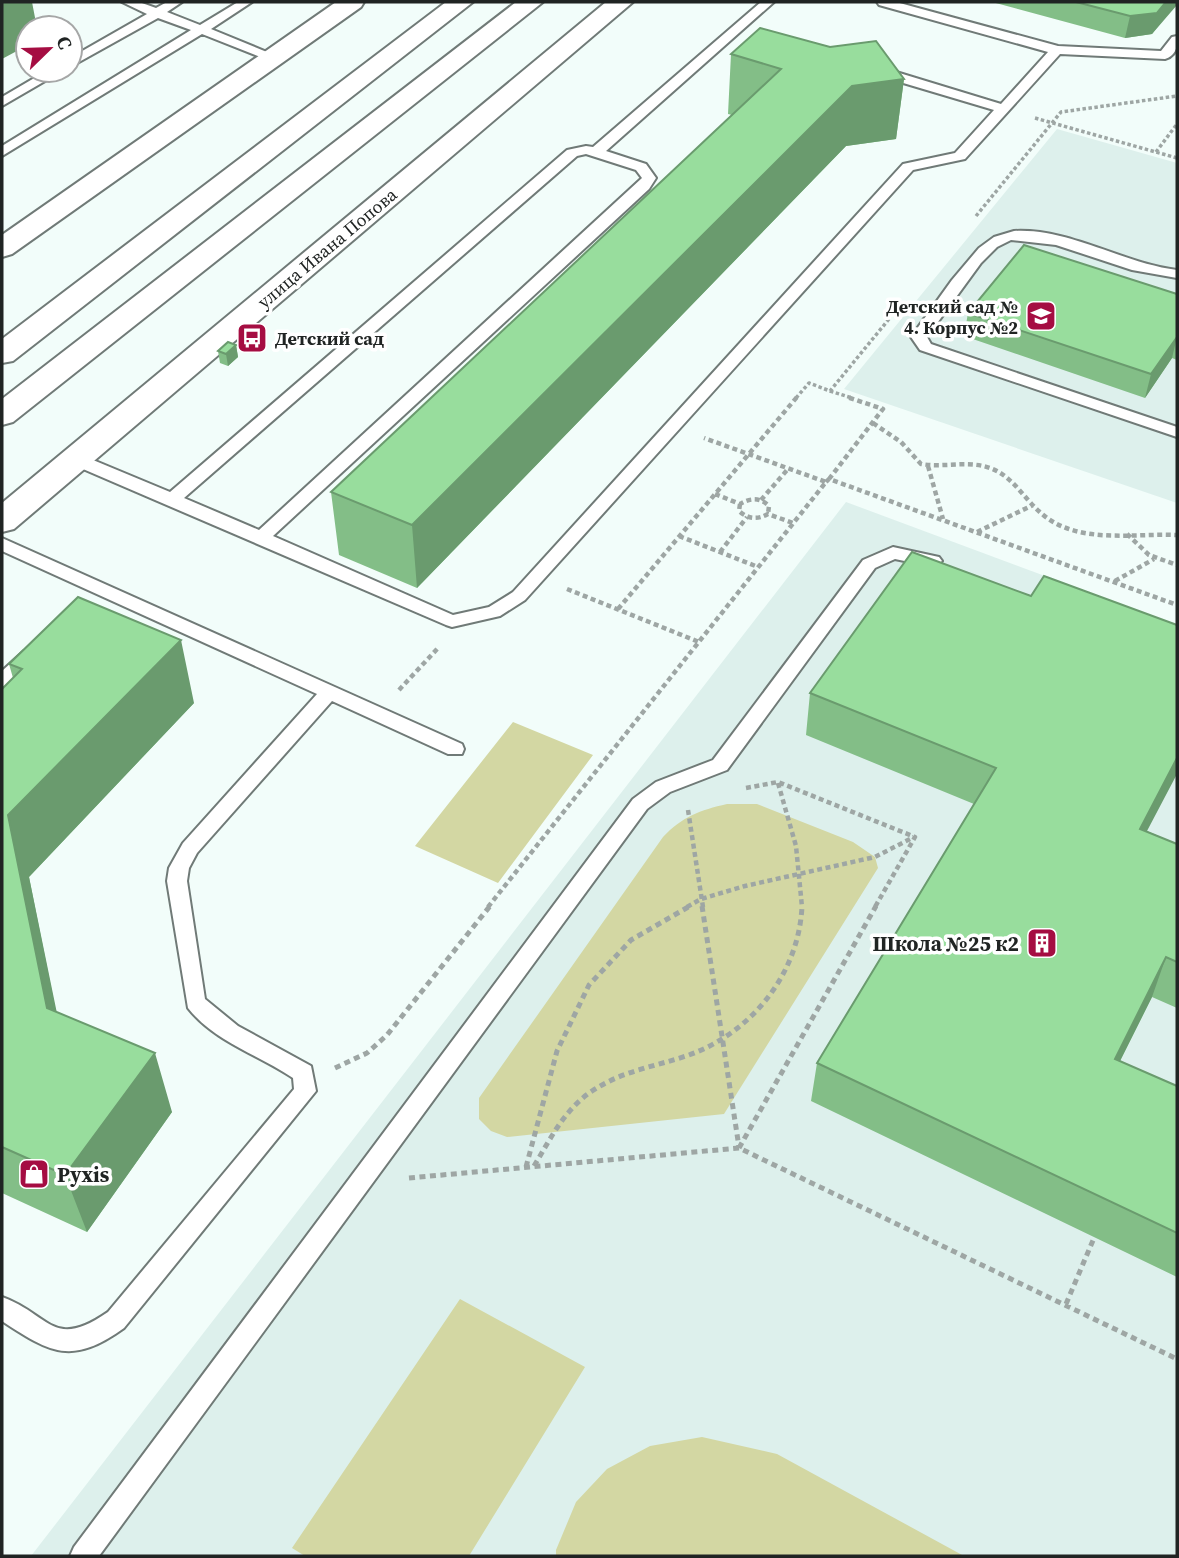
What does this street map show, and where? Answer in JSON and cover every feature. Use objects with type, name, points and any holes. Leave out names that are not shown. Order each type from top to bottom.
[{"type":"main road","points":[[2,248],[352,2]]},
{"type":"main road","points":[[2,354],[461,2]]},
{"type":"main road","points":[[2,415],[531,2]]},
{"type":"main road","name":"улица Ивана Попова","points":[[2,521],[621,2]]},
{"type":"lane","points":[[128,2],[273,57]]},
{"type":"lane","points":[[84,55],[176,2]]},
{"type":"lane","points":[[2,152],[246,2]]},
{"type":"lane","points":[[596,152],[743,31],[768,2]]},
{"type":"lane","points":[[883,2],[1057,50],[1165,55],[1177,40]]},
{"type":"lane","points":[[75,459],[452,621],[494,612],[519,596],[537,577],[908,167],[960,156],[1057,50]]},
{"type":"lane","points":[[870,69],[1004,109]]},
{"type":"lane","points":[[2,102],[33,84]]},
{"type":"lane","points":[[172,499],[572,153],[586,150],[641,166],[649,178],[644,186],[261,538]]},
{"type":"lane","points":[[1177,274],[1150,271],[1041,238],[1020,234],[1003,237],[988,247],[923,327],[919,337],[925,347],[947,356],[1177,432]]},
{"type":"lane","points":[[2,544],[98,594],[329,692],[455,749]]},
{"type":"lane","points":[[83,1556],[640,804],[663,787],[720,765],[869,564],[893,553],[922,557],[947,567]]},
{"type":"lane","points":[[2,681],[43,644]]},
{"type":"lane","points":[[2,1308],[51,1338],[72,1343],[96,1337],[116,1320],[305,1091],[303,1073],[215,1023],[203,1014],[194,1002],[177,881],[179,868],[190,848],[329,692]]},
{"type":"path","points":[[973,219],[1061,113],[1177,96]]},
{"type":"path","points":[[1004,109],[1177,158]]},
{"type":"path","points":[[1157,152],[1177,124]]},
{"type":"path","points":[[830,391],[897,310]]},
{"type":"path","points":[[306,1081],[367,1053],[387,1035],[883,409],[809,383],[618,609]]},
{"type":"path","points":[[873,423],[901,442],[917,461],[928,466],[972,463],[993,468],[1008,477],[1050,520],[1073,530],[1095,534],[1177,535]]},
{"type":"path","points":[[673,426],[1177,605]]},
{"type":"path","points":[[928,466],[943,520]]},
{"type":"path","points":[[761,500],[788,468]]},
{"type":"path","points":[[715,494],[740,504],[750,499],[761,500],[769,506],[768,514]]},
{"type":"path","points":[[740,504],[739,511],[747,517],[759,518],[768,514],[793,523]]},
{"type":"path","points":[[977,533],[1033,505]]},
{"type":"path","points":[[720,552],[747,517]]},
{"type":"path","points":[[1126,533],[1136,548],[1154,559],[1177,565]]},
{"type":"path","points":[[680,536],[758,567]]},
{"type":"path","points":[[1114,582],[1154,559]]},
{"type":"path","points":[[537,577],[699,642]]},
{"type":"path","points":[[377,714],[465,620]]},
{"type":"path","points":[[534,1167],[554,1132],[578,1101],[642,1066],[685,1056],[723,1039],[768,1001],[798,949],[803,914],[803,872],[778,782]]},
{"type":"path","points":[[738,789],[778,782],[915,837]]},
{"type":"path","points":[[686,798],[739,1148]]},
{"type":"path","points":[[526,1167],[557,1051],[589,985],[631,940],[701,899],[803,872],[875,857],[915,837]]},
{"type":"path","points":[[739,1148],[915,837]]},
{"type":"path","points":[[395,1179],[739,1148],[1177,1359]]},
{"type":"path","points":[[1066,1304],[1094,1238]]},
{"type":"shaded area","name":"Детский сад № 4. Корпус №2","points":[[1057,129],[1177,163],[1177,503],[844,389]]},
{"type":"shaded area","points":[[846,502],[1177,625],[1177,1556],[31,1556]]},
{"type":"green space","points":[[513,722],[593,755],[498,883],[415,846]]},
{"type":"green space","points":[[727,804],[757,804],[853,842],[875,857],[878,868],[724,1114],[507,1137],[491,1131],[479,1119],[479,1098],[663,837],[692,815]]},
{"type":"green space","points":[[460,1299],[585,1367],[469,1556],[305,1556],[292,1548]]},
{"type":"green space","points":[[702,1437],[777,1454],[964,1556],[556,1556],[576,1502],[607,1469],[650,1446]]},
{"type":"building","points":[[1076,2],[1166,2],[1157,13],[1130,16]]},
{"type":"building","points":[[760,28],[830,47],[876,41],[904,79],[852,86],[412,525],[331,492],[781,69],[731,54]]},
{"type":"building","points":[[1024,245],[1177,294],[1177,337],[1151,374],[968,313]]},
{"type":"building","points":[[228,342],[236,345],[226,354],[218,351]]},
{"type":"building","name":"Школа №25 к2","points":[[912,552],[1031,596],[1044,576],[1177,625],[1177,758],[1140,829],[1177,844],[1177,962],[1166,957],[1115,1059],[1177,1086],[1177,1233],[817,1063],[996,768],[810,693]]},
{"type":"building","points":[[78,597],[181,640],[8,815],[47,1008],[155,1053],[65,1175],[2,1147],[2,689],[22,669],[9,664]]},
{"type":"place","name":"Детский сад № 4. Корпус №2","points":[[1041,316]]},
{"type":"place","name":"Детский сад","points":[[252,338]]},
{"type":"place","name":"Школа №25 к2","points":[[1042,943]]},
{"type":"place","name":"Pyxis","points":[[34,1174]]}]
